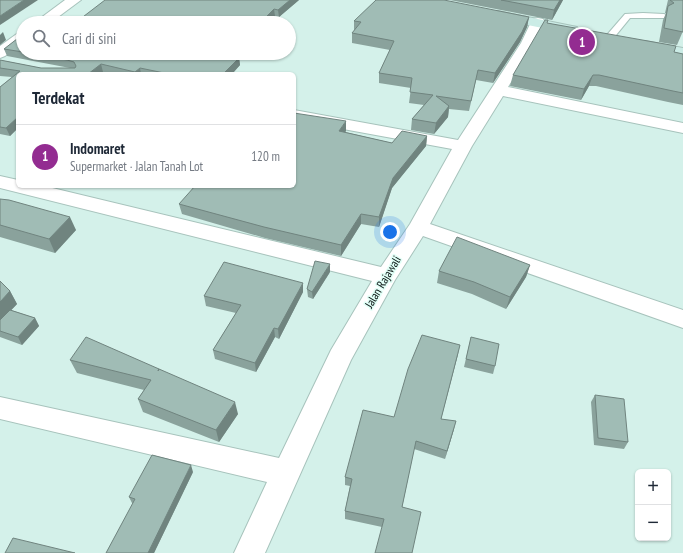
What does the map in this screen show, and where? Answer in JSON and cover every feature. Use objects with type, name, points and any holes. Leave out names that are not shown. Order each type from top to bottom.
[{"type":"main road","points":[[484,12],[683,53]]},
{"type":"street","points":[[51,16],[74,0]]},
{"type":"street","name":"Jalan Rajawali","points":[[249,553],[340,357],[386,276],[418,227],[463,146],[528,43],[538,22]]},
{"type":"street","points":[[3,59],[16,44]]},
{"type":"street","points":[[499,90],[683,128]]},
{"type":"street","points":[[296,115],[463,146]]},
{"type":"street","points":[[0,182],[16,186]]},
{"type":"street","points":[[26,188],[386,276]]},
{"type":"street","points":[[418,227],[683,319]]},
{"type":"street","points":[[0,408],[286,473]]},
{"type":"lane","points":[[609,38],[628,16],[664,16]]},
{"type":"building","points":[[0,0],[24,0],[0,16]]},
{"type":"building","points":[[105,0],[290,0],[278,10],[274,9],[267,16],[84,16]]},
{"type":"building","points":[[376,0],[444,0],[529,17],[522,32],[495,73],[478,70],[471,101],[436,96],[449,106],[436,123],[412,119],[433,95],[410,92],[412,78],[379,73],[394,41],[352,33],[361,22],[354,21]]},
{"type":"building","points":[[501,0],[560,0],[554,10]]},
{"type":"building","points":[[670,0],[683,0],[683,32],[664,28],[668,6],[674,3]]},
{"type":"building","points":[[545,20],[548,20],[547,23],[676,46],[674,52],[683,54],[683,93],[599,75],[593,75],[584,89],[513,75]]},
{"type":"building","points":[[16,40],[16,51],[4,49]]},
{"type":"building","points":[[0,60],[41,68],[75,68],[76,66],[74,62],[67,60],[237,60],[225,72],[159,72],[140,68],[135,72],[101,64],[91,72],[19,72],[20,71],[0,68]]},
{"type":"building","points":[[16,74],[16,119],[6,128],[0,127],[0,87]]},
{"type":"building","points":[[296,113],[346,121],[339,131],[392,143],[402,131],[427,136],[393,178],[379,217],[361,214],[341,245],[264,227],[179,204],[193,188],[296,188]]},
{"type":"building","points":[[0,199],[9,200],[70,217],[49,239],[0,225]]},
{"type":"building","points":[[457,237],[530,265],[510,297],[474,282],[439,271]]},
{"type":"building","points":[[315,261],[330,264],[312,292],[307,289]]},
{"type":"building","points":[[224,262],[303,283],[278,329],[274,328],[255,363],[213,350],[241,305],[204,296]]},
{"type":"building","points":[[0,281],[10,291],[0,302]]},
{"type":"building","points":[[10,310],[35,318],[18,337],[0,331],[0,320]]},
{"type":"building","points":[[422,335],[460,345],[441,419],[456,421],[447,451],[416,441],[402,507],[421,512],[412,553],[375,553],[384,519],[345,511],[352,479],[345,477],[363,410],[394,417],[408,369]]},
{"type":"building","points":[[86,337],[235,402],[216,430],[138,399],[151,380],[70,360]]},
{"type":"building","points":[[471,337],[499,344],[495,366],[466,359]]},
{"type":"building","points":[[595,395],[624,399],[628,442],[598,438]]},
{"type":"building","points":[[152,455],[191,465],[148,553],[106,553],[135,499],[129,497]]},
{"type":"building","points":[[13,538],[75,553],[5,553]]},
{"type":"place","name":"Indomaret","points":[[582,42]]}]
